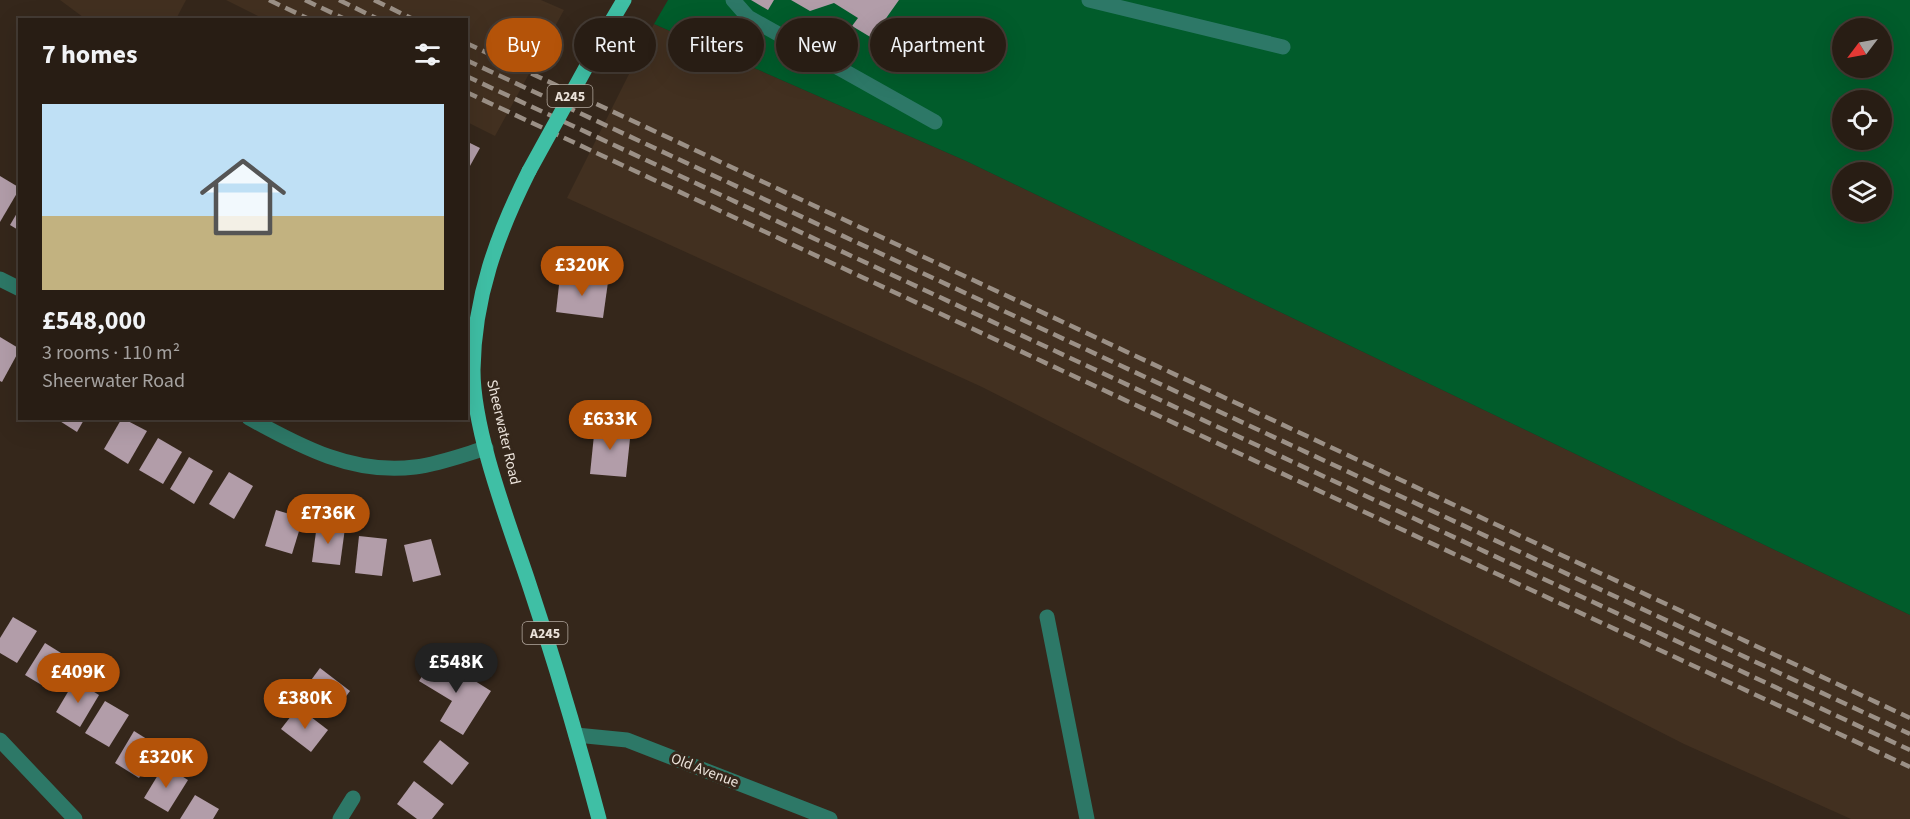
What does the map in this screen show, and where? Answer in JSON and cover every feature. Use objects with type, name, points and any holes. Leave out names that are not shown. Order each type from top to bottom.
[{"type":"main road","name":"Sheerwater Road","points":[[599,819],[576,735],[486,448],[477,405],[473,370],[481,304],[494,247],[529,171],[624,0]]},
{"type":"street","points":[[733,0],[748,17],[935,122]]},
{"type":"street","points":[[1089,0],[1283,47]]},
{"type":"street","points":[[0,279],[18,289]]},
{"type":"street","points":[[253,420],[303,448],[364,466],[387,469],[416,467],[486,448]]},
{"type":"street","points":[[1047,617],[1087,819]]},
{"type":"street","name":"Old Avenue","points":[[576,735],[627,740],[830,819]]},
{"type":"street","points":[[0,740],[75,819]]},
{"type":"street","points":[[340,819],[353,798]]},
{"type":"shaded area","points":[[60,0],[186,0],[177,18],[84,18]]},
{"type":"shaded area","points":[[226,0],[541,0],[564,10],[560,18],[486,18],[486,72],[530,72],[495,136],[468,122],[468,18],[262,18]]},
{"type":"shaded area","points":[[656,25],[668,30],[668,72],[763,72],[966,161],[1910,615],[1910,819],[1851,819],[1684,744],[982,387],[567,198],[630,72],[656,72]]},
{"type":"green space","points":[[668,0],[1910,0],[1910,615],[966,161],[763,72],[764,18],[668,18],[668,30],[656,25],[656,21]]},
{"type":"building","points":[[751,0],[774,0],[768,10]]},
{"type":"building","points":[[791,0],[899,0],[886,18],[870,18],[870,37],[858,30],[858,18],[834,3],[810,11]]},
{"type":"building","points":[[468,142],[480,148],[468,169]]},
{"type":"building","points":[[0,176],[18,187],[18,191],[0,222]]},
{"type":"building","points":[[18,211],[18,230],[10,225]]},
{"type":"building","points":[[560,276],[608,282],[603,318],[556,312]]},
{"type":"building","points":[[0,337],[18,348],[18,353],[2,382],[0,381]]},
{"type":"building","points":[[58,420],[84,420],[77,432]]},
{"type":"building","points":[[121,420],[126,420],[147,431],[128,464],[104,449]]},
{"type":"building","points":[[595,425],[631,429],[626,477],[590,474]]},
{"type":"building","points":[[158,438],[182,452],[163,484],[139,470]]},
{"type":"building","points":[[189,457],[213,471],[194,504],[170,489]]},
{"type":"building","points":[[229,472],[253,486],[234,519],[209,504]]},
{"type":"building","points":[[276,510],[303,518],[292,554],[265,546]]},
{"type":"building","points":[[317,524],[345,528],[340,565],[312,562]]},
{"type":"building","points":[[359,536],[387,539],[382,576],[355,573]]},
{"type":"building","points":[[431,539],[441,575],[413,582],[404,545]]},
{"type":"building","points":[[13,617],[37,631],[17,663],[0,653],[0,638]]},
{"type":"building","points":[[45,643],[69,658],[50,690],[25,675]]},
{"type":"building","points":[[435,656],[491,691],[463,735],[440,721],[452,701],[419,681]]},
{"type":"building","points":[[320,668],[350,691],[333,714],[303,691]]},
{"type":"building","points":[[75,680],[99,695],[80,727],[56,712]]},
{"type":"building","points":[[105,701],[129,715],[109,747],[85,733]]},
{"type":"building","points":[[298,707],[328,730],[311,752],[281,729]]},
{"type":"building","points":[[134,731],[158,746],[139,778],[115,763]]},
{"type":"building","points":[[440,740],[469,763],[452,785],[423,762]]},
{"type":"building","points":[[164,765],[188,780],[168,812],[144,798]]},
{"type":"building","points":[[414,781],[444,804],[432,819],[417,819],[397,804]]},
{"type":"building","points":[[195,795],[219,809],[213,819],[180,819]]},
{"type":"railway","points":[[269,0],[307,18]]},
{"type":"railway","points":[[305,0],[343,18]]},
{"type":"railway","points":[[339,0],[376,18]]},
{"type":"railway","points":[[374,0],[411,18]]},
{"type":"railway","points":[[468,44],[1910,718]]},
{"type":"railway","points":[[468,61],[1910,734]]},
{"type":"railway","points":[[468,77],[1910,750]]},
{"type":"railway","points":[[468,93],[1910,767]]}]
